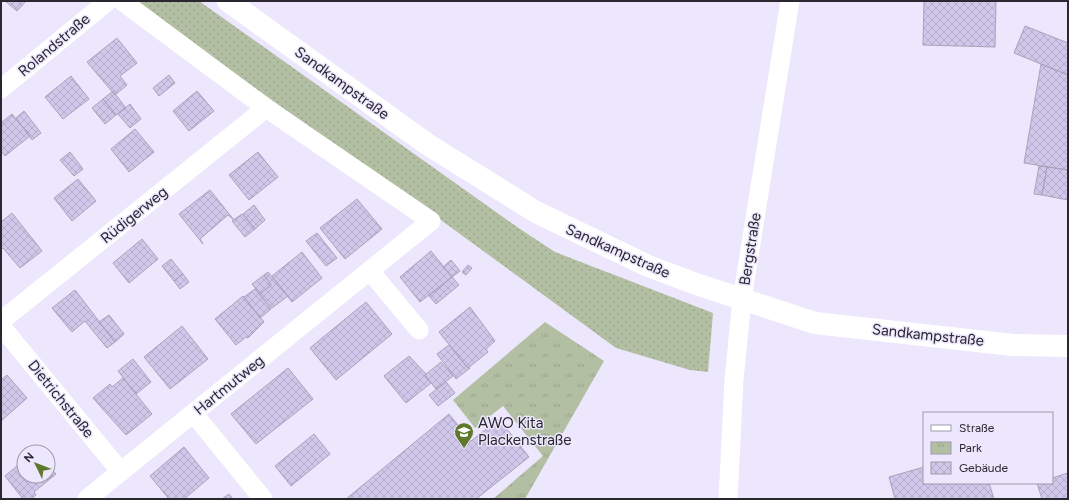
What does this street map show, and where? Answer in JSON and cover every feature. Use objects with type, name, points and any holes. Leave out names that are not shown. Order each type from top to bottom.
[{"type":"street","name":"Rolandstraße","points":[[1,89],[108,1]]},
{"type":"street","points":[[122,1],[266,108]]},
{"type":"street","name":"Sandkampstraße","points":[[228,1],[427,144],[536,212],[648,266],[742,299],[814,322],[1014,345],[1068,346]]},
{"type":"street","name":"Bergstraße","points":[[728,499],[734,380],[742,299],[790,1]]},
{"type":"street","name":"Hartmutweg","points":[[87,499],[431,221],[266,108]]},
{"type":"street","name":"Rüdigerweg","points":[[1,321],[266,108]]},
{"type":"street","points":[[370,271],[419,330]]},
{"type":"street","name":"Dietrichstraße","points":[[1,326],[121,472]]},
{"type":"street","points":[[194,414],[263,499]]},
{"type":"green space","points":[[132,1],[199,1],[520,229],[555,252],[713,313],[708,372],[690,370],[616,348],[434,215]]},
{"type":"green space","points":[[545,322],[604,361],[525,499],[493,499],[543,456],[503,406],[475,428],[453,400]]},
{"type":"building","points":[[5,1],[26,1],[17,11]]},
{"type":"building","points":[[924,1],[996,1],[995,47],[923,45]]},
{"type":"building","points":[[1025,26],[1068,43],[1068,75],[1014,53]]},
{"type":"building","points":[[117,38],[137,63],[120,76],[127,85],[115,95],[87,62]]},
{"type":"building","points":[[1041,64],[1068,75],[1068,170],[1024,163]]},
{"type":"building","points":[[169,75],[175,83],[159,96],[153,88]]},
{"type":"building","points":[[71,76],[89,99],[63,119],[45,97]]},
{"type":"building","points":[[113,91],[126,108],[116,115],[103,99]]},
{"type":"building","points":[[197,91],[214,111],[189,131],[173,111]]},
{"type":"building","points":[[103,99],[116,115],[105,124],[92,108]]},
{"type":"building","points":[[130,104],[141,119],[130,128],[118,114]]},
{"type":"building","points":[[24,111],[41,133],[32,140],[16,118]]},
{"type":"building","points":[[12,114],[30,136],[5,156],[1,151],[1,123]]},
{"type":"building","points":[[135,129],[154,152],[129,172],[111,149]]},
{"type":"building","points":[[70,152],[83,169],[74,176],[60,160]]},
{"type":"building","points":[[258,152],[278,177],[249,200],[229,175]]},
{"type":"building","points":[[1039,166],[1047,167],[1042,195],[1034,194]]},
{"type":"building","points":[[1047,167],[1068,170],[1068,200],[1042,195]]},
{"type":"building","points":[[78,179],[96,201],[72,221],[54,198]]},
{"type":"building","points":[[210,190],[234,220],[228,215],[200,239],[203,244],[179,214]]},
{"type":"building","points":[[357,199],[382,229],[345,259],[320,228]]},
{"type":"building","points":[[254,205],[265,220],[255,229],[243,214]]},
{"type":"building","points":[[12,213],[42,251],[20,268],[3,248],[1,249],[1,222]]},
{"type":"building","points":[[242,214],[255,229],[245,237],[232,221]]},
{"type":"building","points":[[317,233],[337,258],[326,266],[306,241]]},
{"type":"building","points":[[142,239],[158,259],[129,283],[113,263]]},
{"type":"building","points":[[431,251],[452,277],[420,302],[400,277]]},
{"type":"building","points":[[302,252],[322,278],[292,302],[272,276]]},
{"type":"building","points":[[171,259],[183,274],[174,281],[162,266]]},
{"type":"building","points":[[451,260],[460,271],[452,277],[443,267]]},
{"type":"building","points":[[468,265],[472,268],[466,275],[462,272]]},
{"type":"building","points":[[268,272],[288,296],[272,308],[260,294],[271,285],[264,275]]},
{"type":"building","points":[[183,274],[189,282],[180,289],[174,281]]},
{"type":"building","points":[[264,275],[271,285],[260,294],[252,284]]},
{"type":"building","points":[[452,277],[459,285],[436,304],[429,296]]},
{"type":"building","points":[[255,289],[271,309],[260,318],[244,297]]},
{"type":"building","points":[[75,290],[115,342],[107,348],[85,321],[72,332],[52,308]]},
{"type":"building","points":[[243,296],[264,322],[248,338],[246,337],[236,345],[215,319]]},
{"type":"building","points":[[366,302],[392,334],[336,380],[310,348]]},
{"type":"building","points":[[470,307],[495,341],[486,349],[488,352],[468,368],[439,332]]},
{"type":"building","points":[[109,315],[124,334],[115,342],[99,322]]},
{"type":"building","points":[[182,326],[208,359],[170,389],[144,357]]},
{"type":"building","points":[[449,345],[468,368],[470,368],[456,379],[437,354]]},
{"type":"building","points":[[409,356],[426,374],[425,375],[431,383],[406,403],[384,376]]},
{"type":"building","points":[[133,359],[151,382],[136,394],[118,371]]},
{"type":"building","points":[[441,362],[453,376],[436,389],[425,375]]},
{"type":"building","points":[[288,368],[313,399],[256,444],[231,414]]},
{"type":"building","points":[[7,375],[27,398],[1,421],[1,380]]},
{"type":"building","points":[[123,378],[152,414],[126,435],[93,398],[110,384],[112,387]]},
{"type":"building","points":[[446,382],[455,393],[438,406],[429,395]]},
{"type":"building","name":"AWO Kita Plackenstraße","points":[[449,414],[471,441],[499,419],[529,457],[476,499],[346,499]]},
{"type":"building","points":[[314,434],[330,454],[291,486],[275,466]]},
{"type":"building","points":[[184,447],[209,478],[184,499],[169,499],[150,476]]},
{"type":"building","points":[[16,467],[16,484],[44,484],[34,492],[36,495],[31,499],[23,499],[5,476]]},
{"type":"building","points":[[923,467],[923,484],[989,484],[994,499],[895,499],[889,477]]},
{"type":"building","points":[[1068,473],[1068,499],[1042,499],[1037,484],[1053,484],[1053,478]]},
{"type":"building","points":[[229,494],[233,499],[222,499]]},
{"type":"place","name":"AWO Kita Plackenstraße","points":[[464,449]]}]
